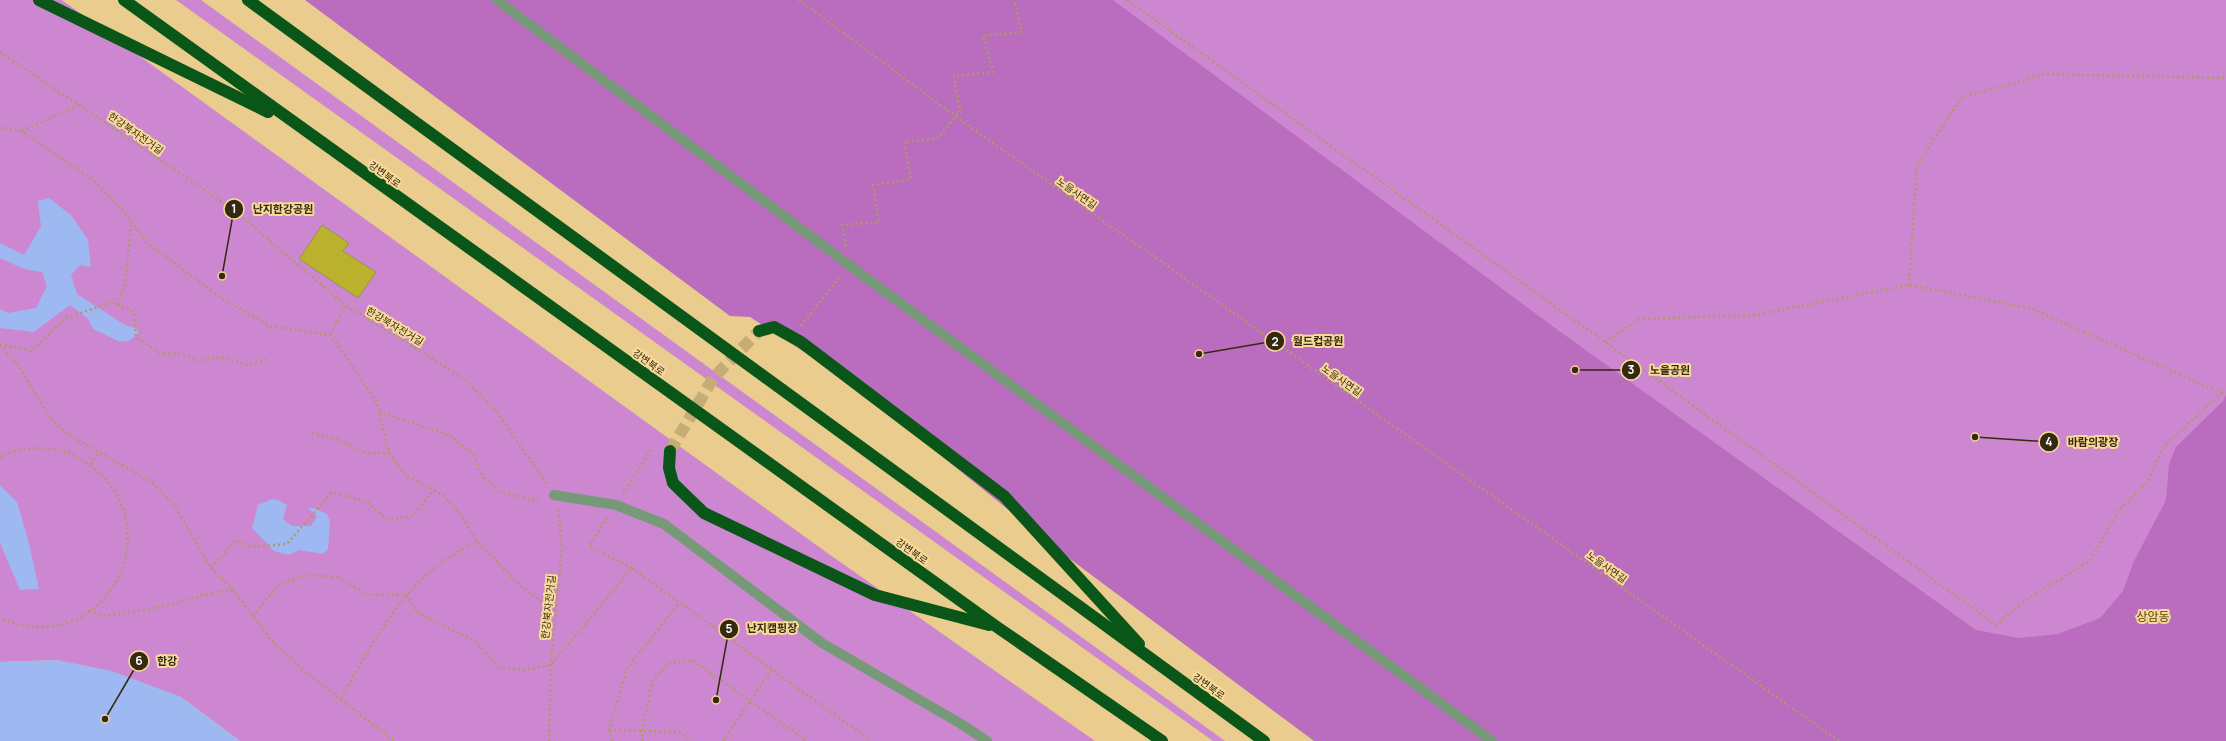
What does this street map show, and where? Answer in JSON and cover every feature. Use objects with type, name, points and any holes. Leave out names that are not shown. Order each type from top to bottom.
[{"type":"highway","points":[[39,0],[299,126]]},
{"type":"highway","name":"강변북로","points":[[124,0],[997,626],[1162,741]]},
{"type":"highway","name":"강변북로","points":[[248,0],[1264,741]]},
{"type":"highway","points":[[759,331],[774,327],[801,342],[1004,496],[1158,664]]},
{"type":"highway","points":[[670,451],[669,468],[673,483],[704,513],[876,595],[997,626]]},
{"type":"street","points":[[496,0],[848,265],[1492,741]]},
{"type":"street","points":[[554,495],[616,505],[664,524],[822,644],[961,724],[987,741]]},
{"type":"path","name":"노을사면길","points":[[799,0],[955,116],[1839,741]]},
{"type":"path","points":[[801,327],[848,265],[842,225],[879,222],[873,185],[911,180],[904,142],[938,138],[960,111],[954,76],[993,72],[983,36],[1022,32],[1014,0]]},
{"type":"path","points":[[1127,0],[1605,342],[1996,625],[2020,604],[2091,560],[2118,511],[2147,483],[2164,446],[2224,393],[2030,308],[1909,285],[1755,315],[1640,319],[1605,342]]},
{"type":"path","name":"한강북자전거길","points":[[0,52],[81,104],[233,209],[345,305],[466,381],[496,411],[528,455],[558,502],[562,548],[551,665],[549,741]]},
{"type":"path","points":[[1909,285],[1917,164],[1962,97],[2046,74],[2223,78],[2226,76]]},
{"type":"path","points":[[21,131],[81,104]]},
{"type":"path","points":[[0,128],[21,131],[93,180],[131,222],[147,243],[223,299],[270,326],[330,335],[349,360],[377,403],[389,453],[406,476],[443,495],[461,515],[477,541],[519,585],[556,611]]},
{"type":"path","points":[[118,305],[126,281],[131,222]]},
{"type":"path","points":[[0,345],[31,351],[66,318],[112,302],[134,312],[136,337],[160,354],[180,354],[198,361],[220,357],[248,365],[268,358]]},
{"type":"path","points":[[330,335],[345,305]]},
{"type":"path","points":[[0,345],[19,366],[49,417],[71,436],[98,453],[153,482],[173,503],[211,568],[233,590],[272,641],[299,666],[394,741]]},
{"type":"path","points":[[379,412],[449,435],[473,454],[483,477],[501,492],[534,500],[554,495]]},
{"type":"path","points":[[312,433],[334,438],[366,453],[389,453]]},
{"type":"path","points":[[0,457],[10,452],[38,448],[66,452],[91,464],[113,487],[126,515],[128,546],[120,575],[103,601],[78,619],[48,627],[17,625],[0,618]]},
{"type":"path","points":[[651,450],[589,546],[632,568],[871,741]]},
{"type":"path","points":[[91,464],[98,453]]},
{"type":"path","points":[[211,568],[236,541],[252,548],[287,544],[311,514],[332,492],[367,502],[388,520],[412,516],[434,490]]},
{"type":"path","points":[[341,699],[370,646],[407,595],[445,560],[477,541]]},
{"type":"path","points":[[407,595],[419,614],[475,641],[500,668],[525,670],[551,665],[632,568]]},
{"type":"path","points":[[253,616],[279,584],[306,575],[337,577],[369,595],[407,595]]},
{"type":"path","points":[[88,611],[106,616],[156,608],[215,592],[233,590]]},
{"type":"path","points":[[612,741],[609,730],[627,668],[680,602]]},
{"type":"path","points":[[642,741],[642,731],[653,680],[669,663],[692,660],[807,741]]},
{"type":"path","points":[[723,741],[772,669]]},
{"type":"path","points":[[609,730],[679,732],[691,741]]},
{"type":"shaded area","points":[[0,0],[62,0],[826,552],[1095,741],[240,741],[181,697],[57,660],[0,662]]},
{"type":"shaded area","points":[[176,0],[201,0],[1225,741],[1213,741]]},
{"type":"shaded area","points":[[305,0],[1113,0],[1555,328],[1976,630],[2019,638],[2058,634],[2100,618],[2123,591],[2134,561],[2166,500],[2169,464],[2176,447],[2223,401],[2226,395],[2226,741],[1314,741],[1062,553],[846,379],[750,317],[730,316]]},
{"type":"shaded area","points":[[444,0],[2226,0],[2226,741]]},
{"type":"water","points":[[49,198],[71,215],[88,240],[91,267],[80,265],[71,275],[77,294],[125,325],[138,329],[138,334],[129,341],[120,342],[93,329],[88,319],[70,305],[34,332],[0,328],[0,309],[8,313],[36,308],[47,286],[42,272],[24,269],[0,258],[0,243],[24,255],[41,226],[38,201]]},
{"type":"water","points":[[0,485],[17,502],[28,539],[39,589],[20,590],[0,543]]},
{"type":"water","points":[[272,499],[278,500],[287,505],[283,519],[292,526],[311,526],[317,516],[309,509],[310,507],[327,514],[330,521],[328,549],[323,554],[299,550],[289,555],[274,551],[252,528],[258,505]]},
{"type":"water","points":[[57,660],[112,671],[181,697],[240,741],[0,741],[0,662]]},
{"type":"building","points":[[322,225],[349,243],[343,251],[376,272],[358,298],[299,259]]},
{"type":"tunnel","points":[[670,451],[714,377],[759,331]]},
{"type":"place","name":"난지한강공원","points":[[222,276]]},
{"type":"place","name":"월드컵공원","points":[[1199,354]]},
{"type":"place","name":"노을공원","points":[[1575,370]]},
{"type":"place","name":"바람의광장","points":[[1975,437]]},
{"type":"place","name":"난지캠핑장","points":[[716,700]]},
{"type":"place","name":"한강","points":[[105,719]]},
{"type":"district","name":"상암동","points":[[2153,616]]}]
